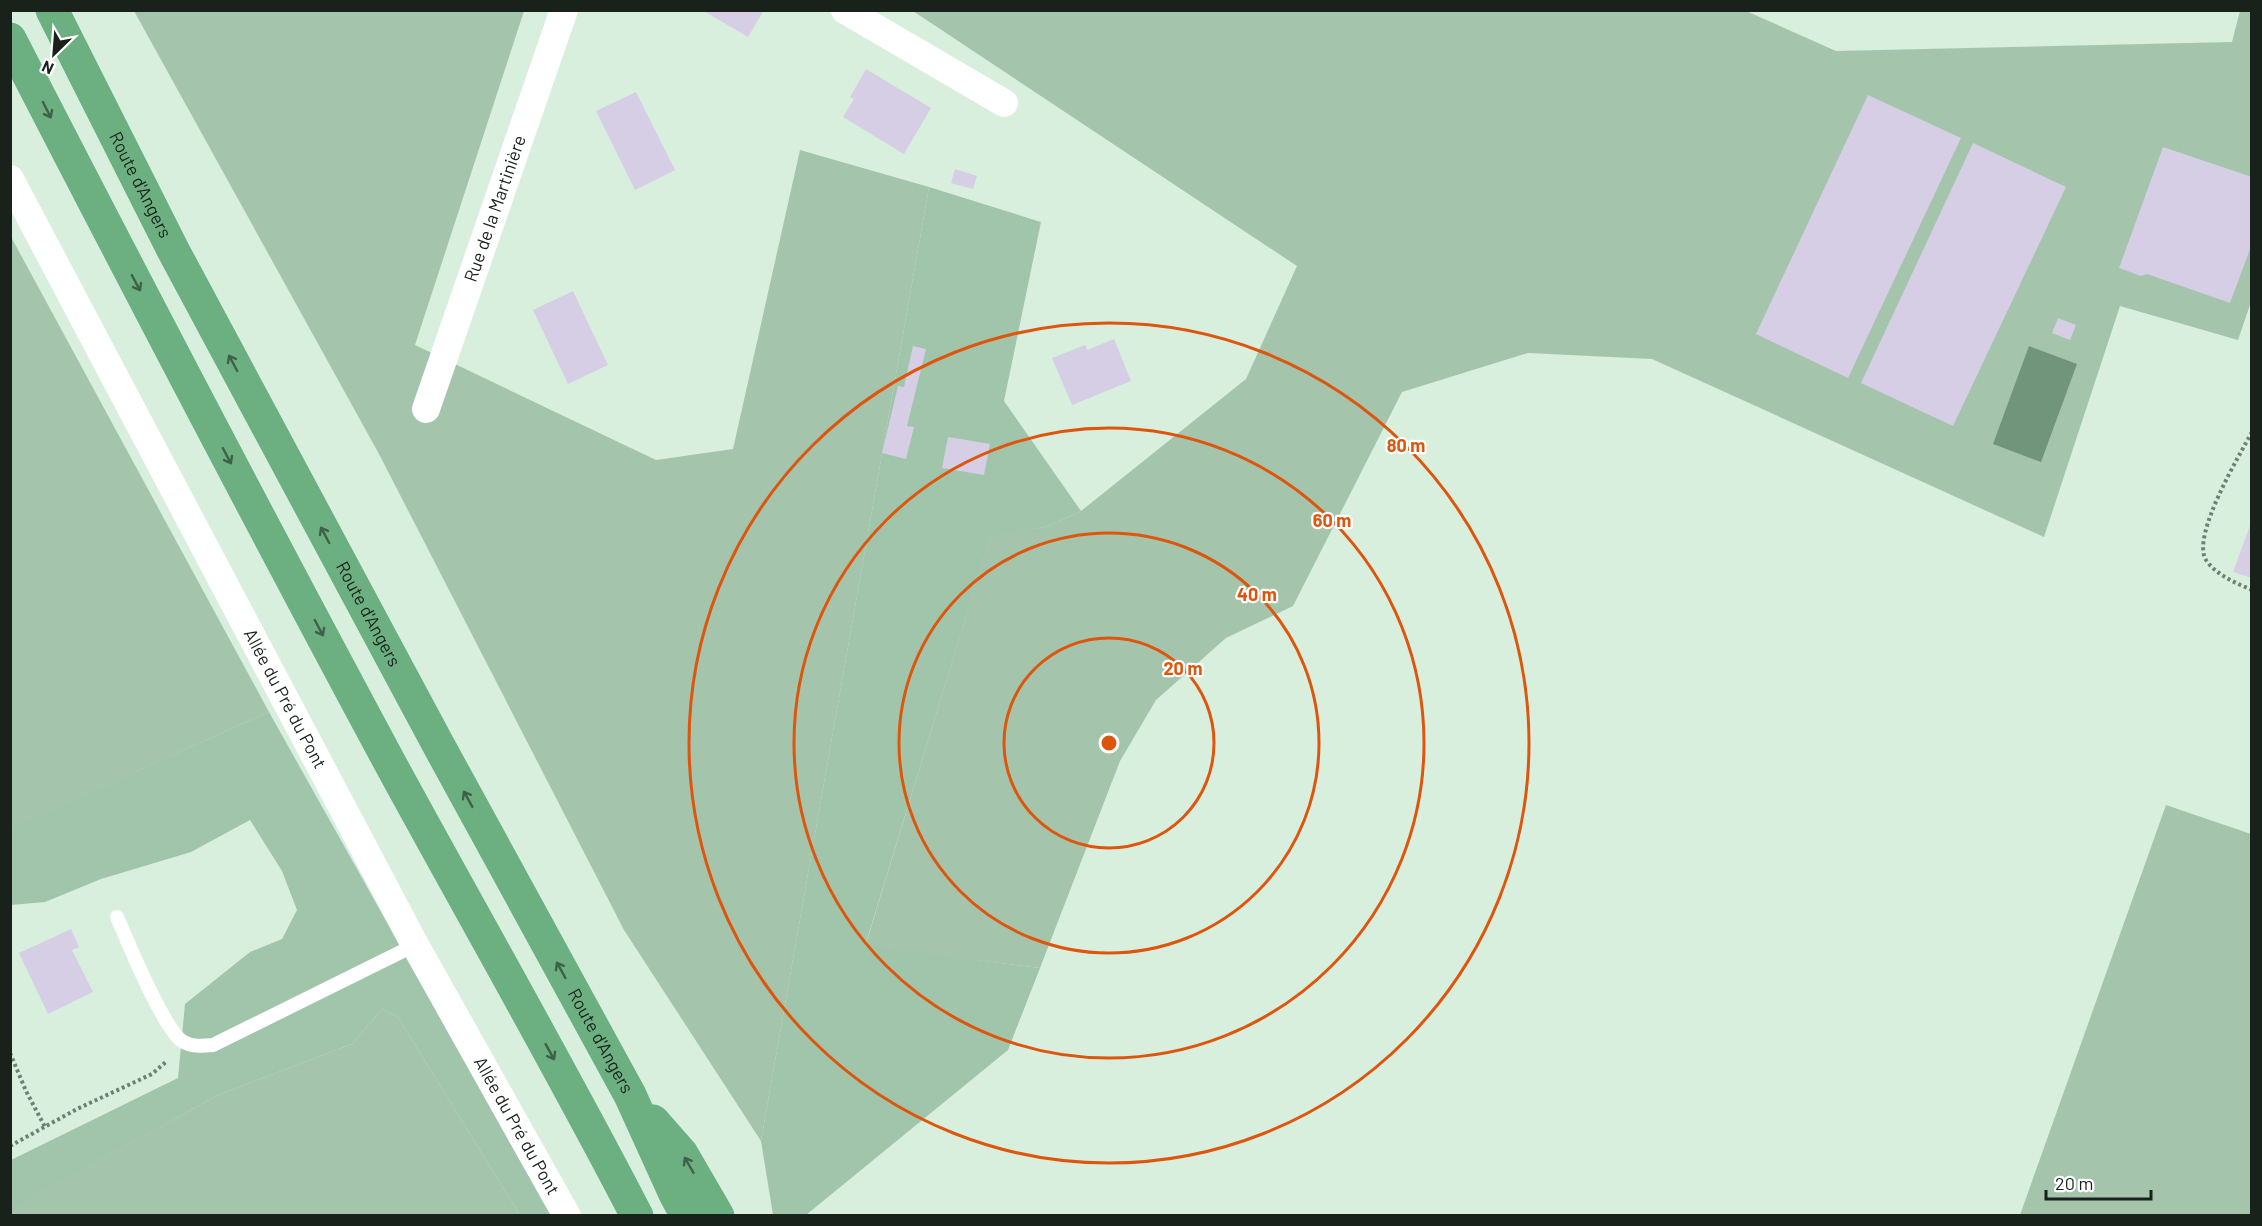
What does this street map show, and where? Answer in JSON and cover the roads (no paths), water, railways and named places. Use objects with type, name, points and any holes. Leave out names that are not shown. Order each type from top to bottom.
[{"type":"highway","name":"Route d'Angers","points":[[52,10],[172,250],[630,1095],[675,1194],[687,1215]]},
{"type":"highway","points":[[10,39],[135,282],[391,763],[601,1145],[637,1215]]},
{"type":"highway","points":[[630,1095],[682,1154],[718,1215]]},
{"type":"street","name":"Rue de la Martinière","points":[[426,409],[564,10]]},
{"type":"street","points":[[846,10],[1004,103]]},
{"type":"street","name":"Allée du Pré du Pont","points":[[10,179],[415,945],[567,1215]]},
{"type":"lane","points":[[117,917],[167,1023],[181,1041],[196,1046],[213,1045],[415,945]]}]
